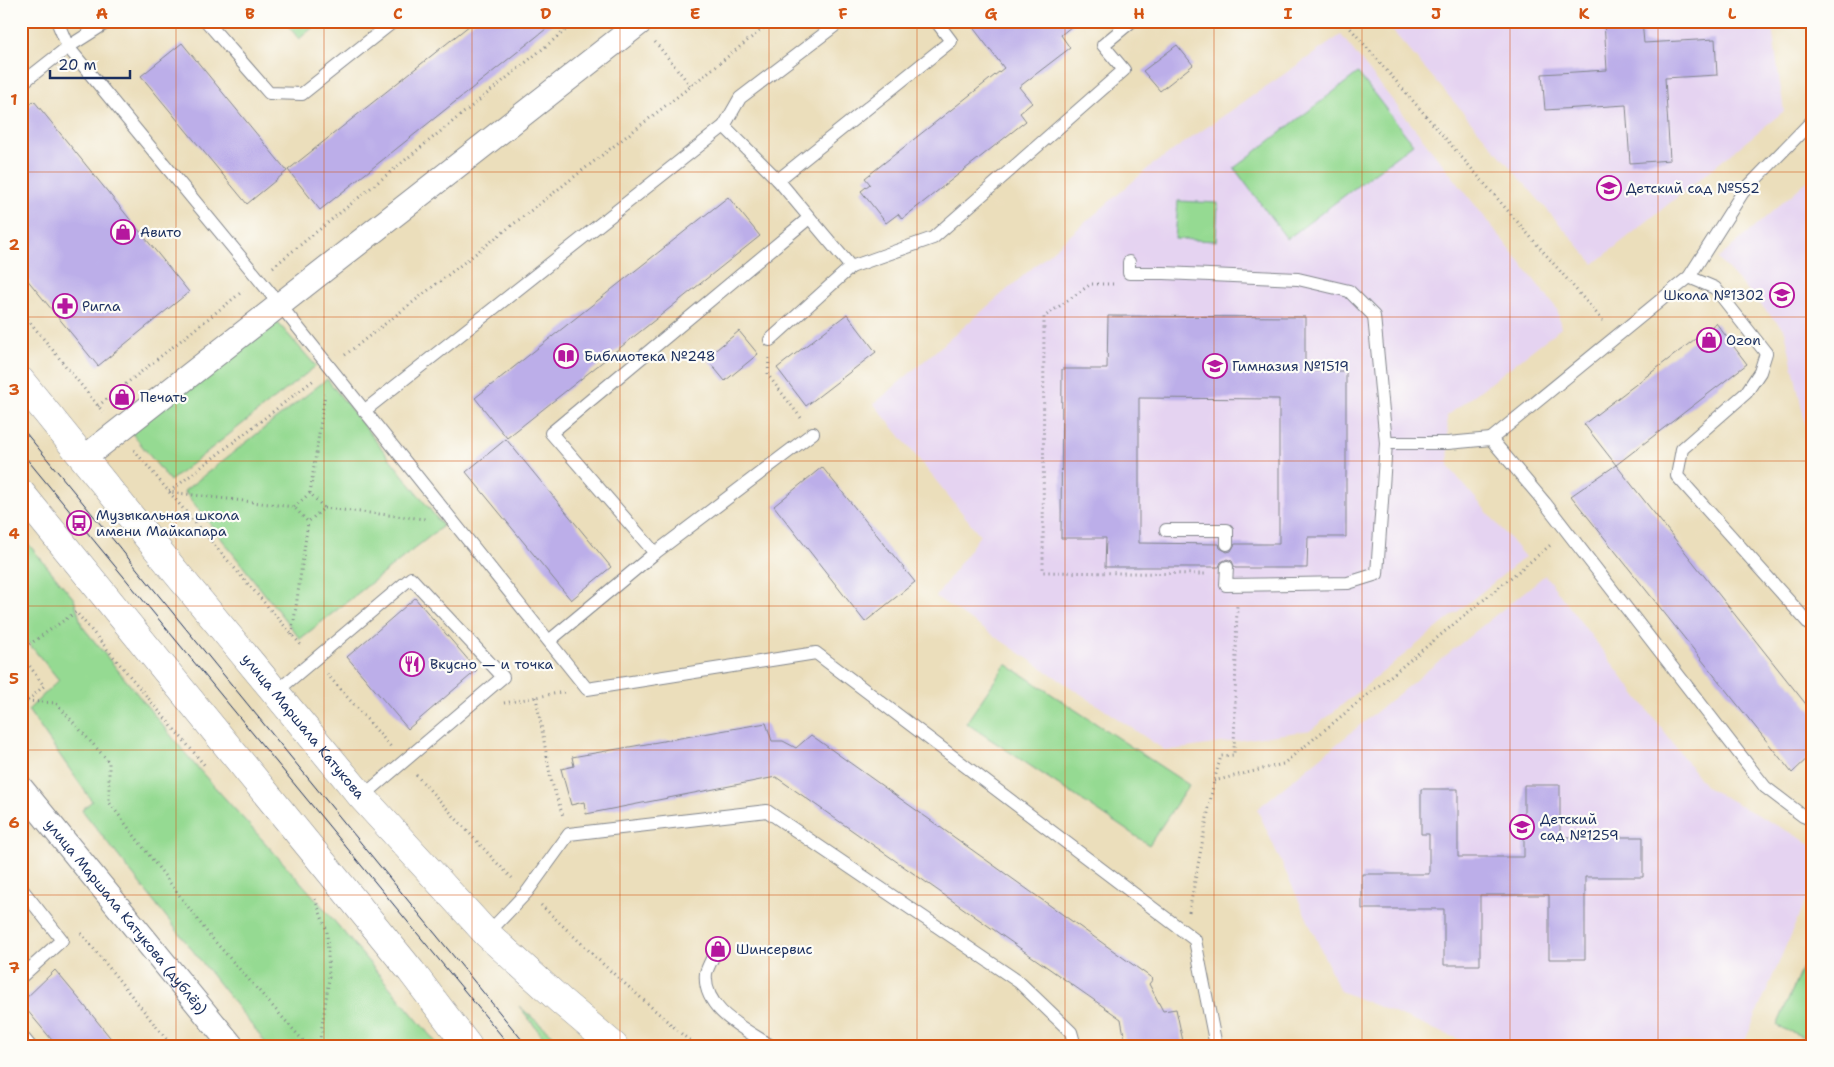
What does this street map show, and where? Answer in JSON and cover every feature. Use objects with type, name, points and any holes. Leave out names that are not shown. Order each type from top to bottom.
[{"type":"main road","name":"улица Маршала Катукова","points":[[21,381],[362,797],[487,934],[614,1046]]},
{"type":"main road","points":[[21,493],[411,971],[468,1046]]},
{"type":"street","points":[[84,458],[636,26]]},
{"type":"street","name":"улица Маршала Катукова (дублёр)","points":[[24,797],[232,1046]]},
{"type":"lane","points":[[57,21],[68,47],[280,305],[587,689],[816,652],[1195,940],[1216,1046]]},
{"type":"lane","points":[[21,84],[68,47],[109,21]]},
{"type":"lane","points":[[206,21],[269,93],[302,94],[394,21]]},
{"type":"lane","points":[[364,411],[724,126],[740,98],[841,21]]},
{"type":"lane","points":[[778,180],[950,40],[936,21]]},
{"type":"lane","points":[[770,340],[851,267],[934,238],[1124,70],[1103,44],[1132,21]]},
{"type":"lane","points":[[1386,443],[1448,443],[1491,439],[1689,277],[1743,192],[1813,120]]},
{"type":"lane","points":[[724,126],[778,180],[851,267]]},
{"type":"lane","points":[[655,553],[551,433],[809,218]]},
{"type":"lane","points":[[1128,262],[1129,273],[1298,279],[1349,291],[1374,316],[1386,443],[1377,574],[1348,584],[1226,585],[1227,570]]},
{"type":"lane","points":[[1689,277],[1715,288],[1766,354],[1760,372],[1746,393],[1682,449],[1677,476],[1813,628]]},
{"type":"lane","points":[[549,641],[655,553],[813,433]]},
{"type":"lane","points":[[1491,439],[1567,532],[1765,787],[1803,816],[1813,820]]},
{"type":"lane","points":[[1166,530],[1227,530],[1227,544]]},
{"type":"lane","points":[[276,692],[411,578],[503,677],[362,797]]},
{"type":"lane","points":[[487,934],[527,892],[570,834],[767,811],[1019,982],[1071,1032],[1075,1046]]},
{"type":"lane","points":[[21,888],[62,940],[21,977]]},
{"type":"lane","points":[[712,959],[706,973],[708,990],[715,1005],[728,1018],[771,1046]]},
{"type":"lane","points":[[21,1035],[30,1046]]},
{"type":"path","points":[[268,271],[577,21]]},
{"type":"path","points":[[308,522],[294,507],[169,492],[772,21]]},
{"type":"path","points":[[1344,21],[1616,336]]},
{"type":"path","points":[[636,26],[648,33],[691,86]]},
{"type":"path","points":[[1121,284],[1091,284],[1044,317],[1043,572],[1227,570]]},
{"type":"path","points":[[98,406],[245,290]]},
{"type":"path","points":[[770,340],[768,375],[813,433]]},
{"type":"path","points":[[294,507],[310,492],[329,367]]},
{"type":"path","points":[[310,492],[324,508],[454,523]]},
{"type":"path","points":[[292,635],[308,522],[324,508]]},
{"type":"path","points":[[191,518],[404,762],[496,862],[605,966],[684,1036],[698,1046]]},
{"type":"path","points":[[1214,781],[1283,764],[1567,532]]},
{"type":"path","points":[[1185,932],[1214,781],[1221,756],[1234,755],[1237,585]]},
{"type":"path","points":[[21,650],[76,612],[207,768]]},
{"type":"path","points":[[21,654],[44,686],[27,701],[56,703],[109,762],[109,802],[210,936],[308,1046]]},
{"type":"path","points":[[498,704],[587,689]]},
{"type":"path","points":[[536,697],[551,780],[570,834]]},
{"type":"path","points":[[21,858],[33,873]]},
{"type":"path","points":[[315,898],[327,931],[329,979],[319,1046]]},
{"type":"path","points":[[76,926],[172,1046]]},
{"type":"shaded area","name":"Детский сад №552","points":[[1384,21],[1771,21],[1784,111],[1594,264]]},
{"type":"shaded area","name":"Гимназия №1519","points":[[1341,35],[1557,309],[1561,328],[1447,416],[1449,467],[1525,557],[1311,730],[1166,751],[936,597],[980,535],[874,404],[1152,165]]},
{"type":"shaded area","name":"Школа №1302","points":[[1813,176],[1813,460],[1785,331],[1718,259]]},
{"type":"shaded area","name":"Детский сад №1259","points":[[1545,575],[1706,787],[1813,845],[1813,883],[1744,1043],[1665,1042],[1662,1046],[1475,1046],[1340,991],[1257,809]]},
{"type":"green space","points":[[284,21],[321,21],[299,39]]},
{"type":"green space","points":[[1358,73],[1413,144],[1287,239],[1234,168]]},
{"type":"green space","points":[[1178,201],[1218,203],[1216,241],[1175,239]]},
{"type":"green space","points":[[271,321],[278,323],[316,366],[170,481],[131,432]]},
{"type":"green space","points":[[327,379],[443,526],[300,639],[184,491]]},
{"type":"green space","points":[[21,535],[74,599],[82,626],[194,764],[315,898],[439,1046],[268,1046],[82,810],[92,801],[28,710],[59,680],[21,634]]},
{"type":"green space","points":[[1006,664],[1189,785],[1149,845],[966,723]]},
{"type":"green space","points":[[1813,942],[1813,1041],[1777,1026]]},
{"type":"green space","points":[[519,1006],[565,1046],[550,1046]]},
{"type":"building","points":[[475,21],[556,21],[320,210],[288,170]]},
{"type":"building","points":[[968,21],[1078,21],[1061,35],[1070,48],[1019,87],[1032,103],[1020,113],[1026,121],[902,219],[898,214],[886,223],[861,191],[870,184],[865,178],[1004,68]]},
{"type":"building","points":[[1604,21],[1642,21],[1644,43],[1715,39],[1717,75],[1665,78],[1670,160],[1630,163],[1626,105],[1545,110],[1542,74],[1607,70]]},
{"type":"building","points":[[182,43],[287,171],[247,204],[141,76]]},
{"type":"building","points":[[1177,45],[1193,65],[1160,91],[1143,71]]},
{"type":"building","points":[[34,101],[189,292],[98,366],[21,272],[21,112]]},
{"type":"building","points":[[728,197],[760,236],[507,438],[475,398]]},
{"type":"building","points":[[847,314],[876,352],[806,406],[777,368]]},
{"type":"building","points":[[1108,316],[1305,317],[1305,371],[1346,371],[1346,537],[1308,537],[1307,568],[1235,568],[1232,561],[1227,559],[1221,562],[1219,567],[1105,567],[1106,538],[1061,538],[1062,369],[1107,369]],"holes":[[[1139,398],[1279,399],[1279,544],[1235,544],[1231,551],[1227,552],[1220,548],[1219,544],[1139,543]]]},
{"type":"building","points":[[1716,323],[1747,364],[1616,465],[1584,424]]},
{"type":"building","points":[[739,331],[758,354],[725,381],[706,358]]},
{"type":"building","points":[[506,439],[611,567],[571,600],[466,472]]},
{"type":"building","points":[[1616,465],[1813,713],[1813,753],[1792,773],[1571,496]]},
{"type":"building","points":[[822,467],[915,582],[865,622],[774,506]]},
{"type":"building","name":"Вкусно — и точка","points":[[415,598],[477,670],[408,729],[347,657]]},
{"type":"building","points":[[766,723],[772,741],[783,741],[796,748],[811,735],[1153,979],[1149,984],[1163,1011],[1176,1009],[1184,1046],[1126,1046],[1121,1019],[776,777],[586,814],[584,802],[571,805],[561,769],[574,766],[572,757]]},
{"type":"building","points":[[1524,785],[1560,785],[1560,837],[1643,837],[1643,877],[1585,877],[1585,959],[1549,959],[1549,895],[1480,895],[1480,965],[1444,965],[1444,909],[1362,909],[1362,874],[1429,874],[1429,834],[1421,834],[1421,789],[1458,789],[1458,857],[1524,857]]},
{"type":"building","points":[[55,970],[117,1046],[57,1046],[21,1003]]},
{"type":"tram line","points":[[21,427],[527,1046]]},
{"type":"tram line","points":[[21,452],[510,1046]]},
{"type":"place","name":"Детский сад №552","points":[[1609,188]]},
{"type":"place","name":"Авито","points":[[123,232]]},
{"type":"place","name":"Школа №1302","points":[[1782,295]]},
{"type":"place","name":"Ригла","points":[[65,306]]},
{"type":"place","name":"Ozon","points":[[1709,340]]},
{"type":"place","name":"Библиотека №248","points":[[566,356]]},
{"type":"place","name":"Гимназия №1519","points":[[1215,366]]},
{"type":"place","name":"Печать","points":[[122,397]]},
{"type":"place","name":"Музыкальная школа имени Майкапара","points":[[79,523]]},
{"type":"place","name":"Вкусно — и точка","points":[[412,664]]},
{"type":"place","name":"Детский сад №1259","points":[[1522,827]]},
{"type":"place","name":"Шинсервис","points":[[718,949]]}]
